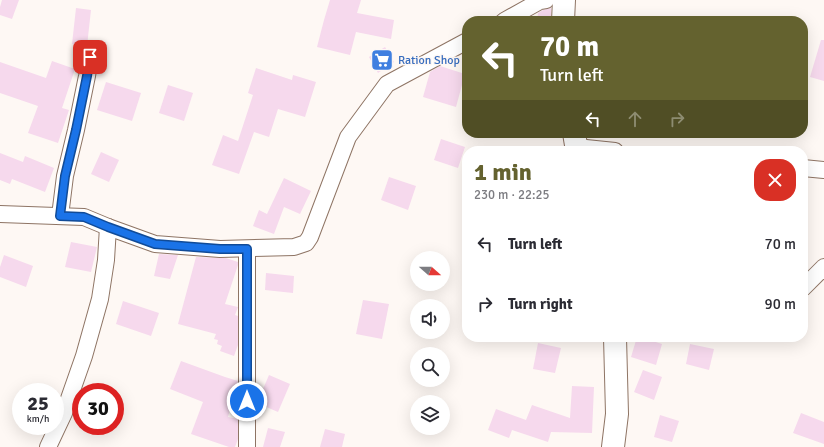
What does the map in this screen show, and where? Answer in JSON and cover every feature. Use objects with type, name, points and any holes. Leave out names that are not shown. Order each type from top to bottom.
[{"type":"main road","points":[[563,16],[564,0]]},
{"type":"main road","points":[[613,447],[617,414],[615,342]]},
{"type":"street","points":[[513,16],[546,0]]},
{"type":"street","points":[[0,214],[84,217],[155,244],[220,249],[247,249],[294,247],[306,243],[310,237],[348,137],[387,84],[462,44]]},
{"type":"street","points":[[60,216],[65,176],[76,130],[90,57]]},
{"type":"street","points":[[575,144],[586,146]]},
{"type":"street","points":[[808,168],[824,170]]},
{"type":"street","points":[[48,447],[64,413],[84,356],[100,299],[106,260],[108,227]]},
{"type":"street","points":[[247,249],[247,447]]},
{"type":"street","points":[[808,283],[824,266]]},
{"type":"building","points":[[2,0],[19,0],[12,19],[0,15]]},
{"type":"building","points":[[330,0],[361,0],[357,13],[394,20],[391,39],[356,32],[350,55],[317,47]]},
{"type":"building","points":[[76,8],[91,10],[87,46],[72,44]]},
{"type":"building","points":[[551,8],[551,16],[538,16],[538,13]]},
{"type":"building","points":[[821,40],[824,40],[824,81],[810,77]]},
{"type":"building","name":"Ration Shop","points":[[385,47],[394,62],[378,73],[369,57]]},
{"type":"building","points":[[52,61],[75,69],[62,108],[69,110],[58,143],[28,133],[38,106],[0,93],[0,62],[46,78]]},
{"type":"building","points":[[440,66],[462,73],[462,85],[456,107],[423,97],[430,72]]},
{"type":"building","points":[[256,68],[292,80],[293,75],[316,82],[305,117],[278,109],[269,137],[254,132],[239,174],[212,165],[223,135],[238,141],[253,95],[248,93]]},
{"type":"building","points":[[106,82],[141,93],[132,121],[97,110]]},
{"type":"building","points":[[168,85],[193,93],[184,121],[159,113]]},
{"type":"building","points":[[441,139],[462,146],[462,156],[458,168],[434,160]]},
{"type":"building","points":[[101,152],[119,160],[109,182],[91,174]]},
{"type":"building","points":[[0,153],[23,162],[25,156],[54,168],[45,192],[12,179],[10,184],[0,180]]},
{"type":"building","points":[[389,177],[416,186],[408,210],[381,200]]},
{"type":"building","points":[[284,178],[311,191],[300,214],[284,207],[274,234],[253,226],[259,210],[267,214]]},
{"type":"building","points":[[71,242],[97,247],[91,272],[65,267]]},
{"type":"building","points":[[159,254],[178,255],[170,279],[154,276]]},
{"type":"building","points":[[4,255],[33,266],[26,287],[0,277],[0,267]]},
{"type":"building","points":[[196,257],[226,258],[238,262],[225,304],[238,307],[235,315],[238,316],[238,345],[234,356],[220,351],[222,346],[217,344],[218,340],[214,339],[216,334],[178,324]]},
{"type":"building","points":[[266,273],[294,276],[293,293],[265,290]]},
{"type":"building","points":[[363,300],[389,304],[382,339],[356,334]]},
{"type":"building","points":[[123,301],[159,313],[151,336],[116,324]]},
{"type":"building","points":[[636,342],[656,342],[662,344],[656,365],[631,357]]},
{"type":"building","points":[[538,343],[561,348],[555,373],[533,369]]},
{"type":"building","points":[[690,344],[714,349],[709,370],[686,364]]},
{"type":"building","points":[[181,361],[238,381],[228,417],[238,419],[238,439],[235,447],[229,447],[191,434],[203,402],[170,389]]},
{"type":"building","points":[[643,370],[662,377],[654,400],[634,392]]},
{"type":"building","points":[[269,375],[290,384],[278,412],[257,403]]},
{"type":"building","points":[[572,386],[594,387],[592,433],[551,432],[548,442],[512,430],[509,438],[488,430],[496,409],[526,420],[532,405],[570,418]]},
{"type":"building","points":[[801,413],[824,422],[824,444],[793,433]]},
{"type":"building","points":[[660,415],[679,421],[672,442],[654,437]]},
{"type":"building","points":[[268,428],[285,432],[280,447],[263,447]]},
{"type":"building","points":[[325,429],[345,434],[342,447],[320,447]]},
{"type":"place","name":"Ration Shop","points":[[382,60]]},
{"type":"route","points":[[90,57],[76,130],[65,176],[60,216],[84,217],[155,244],[220,249],[247,249],[247,401]]}]
